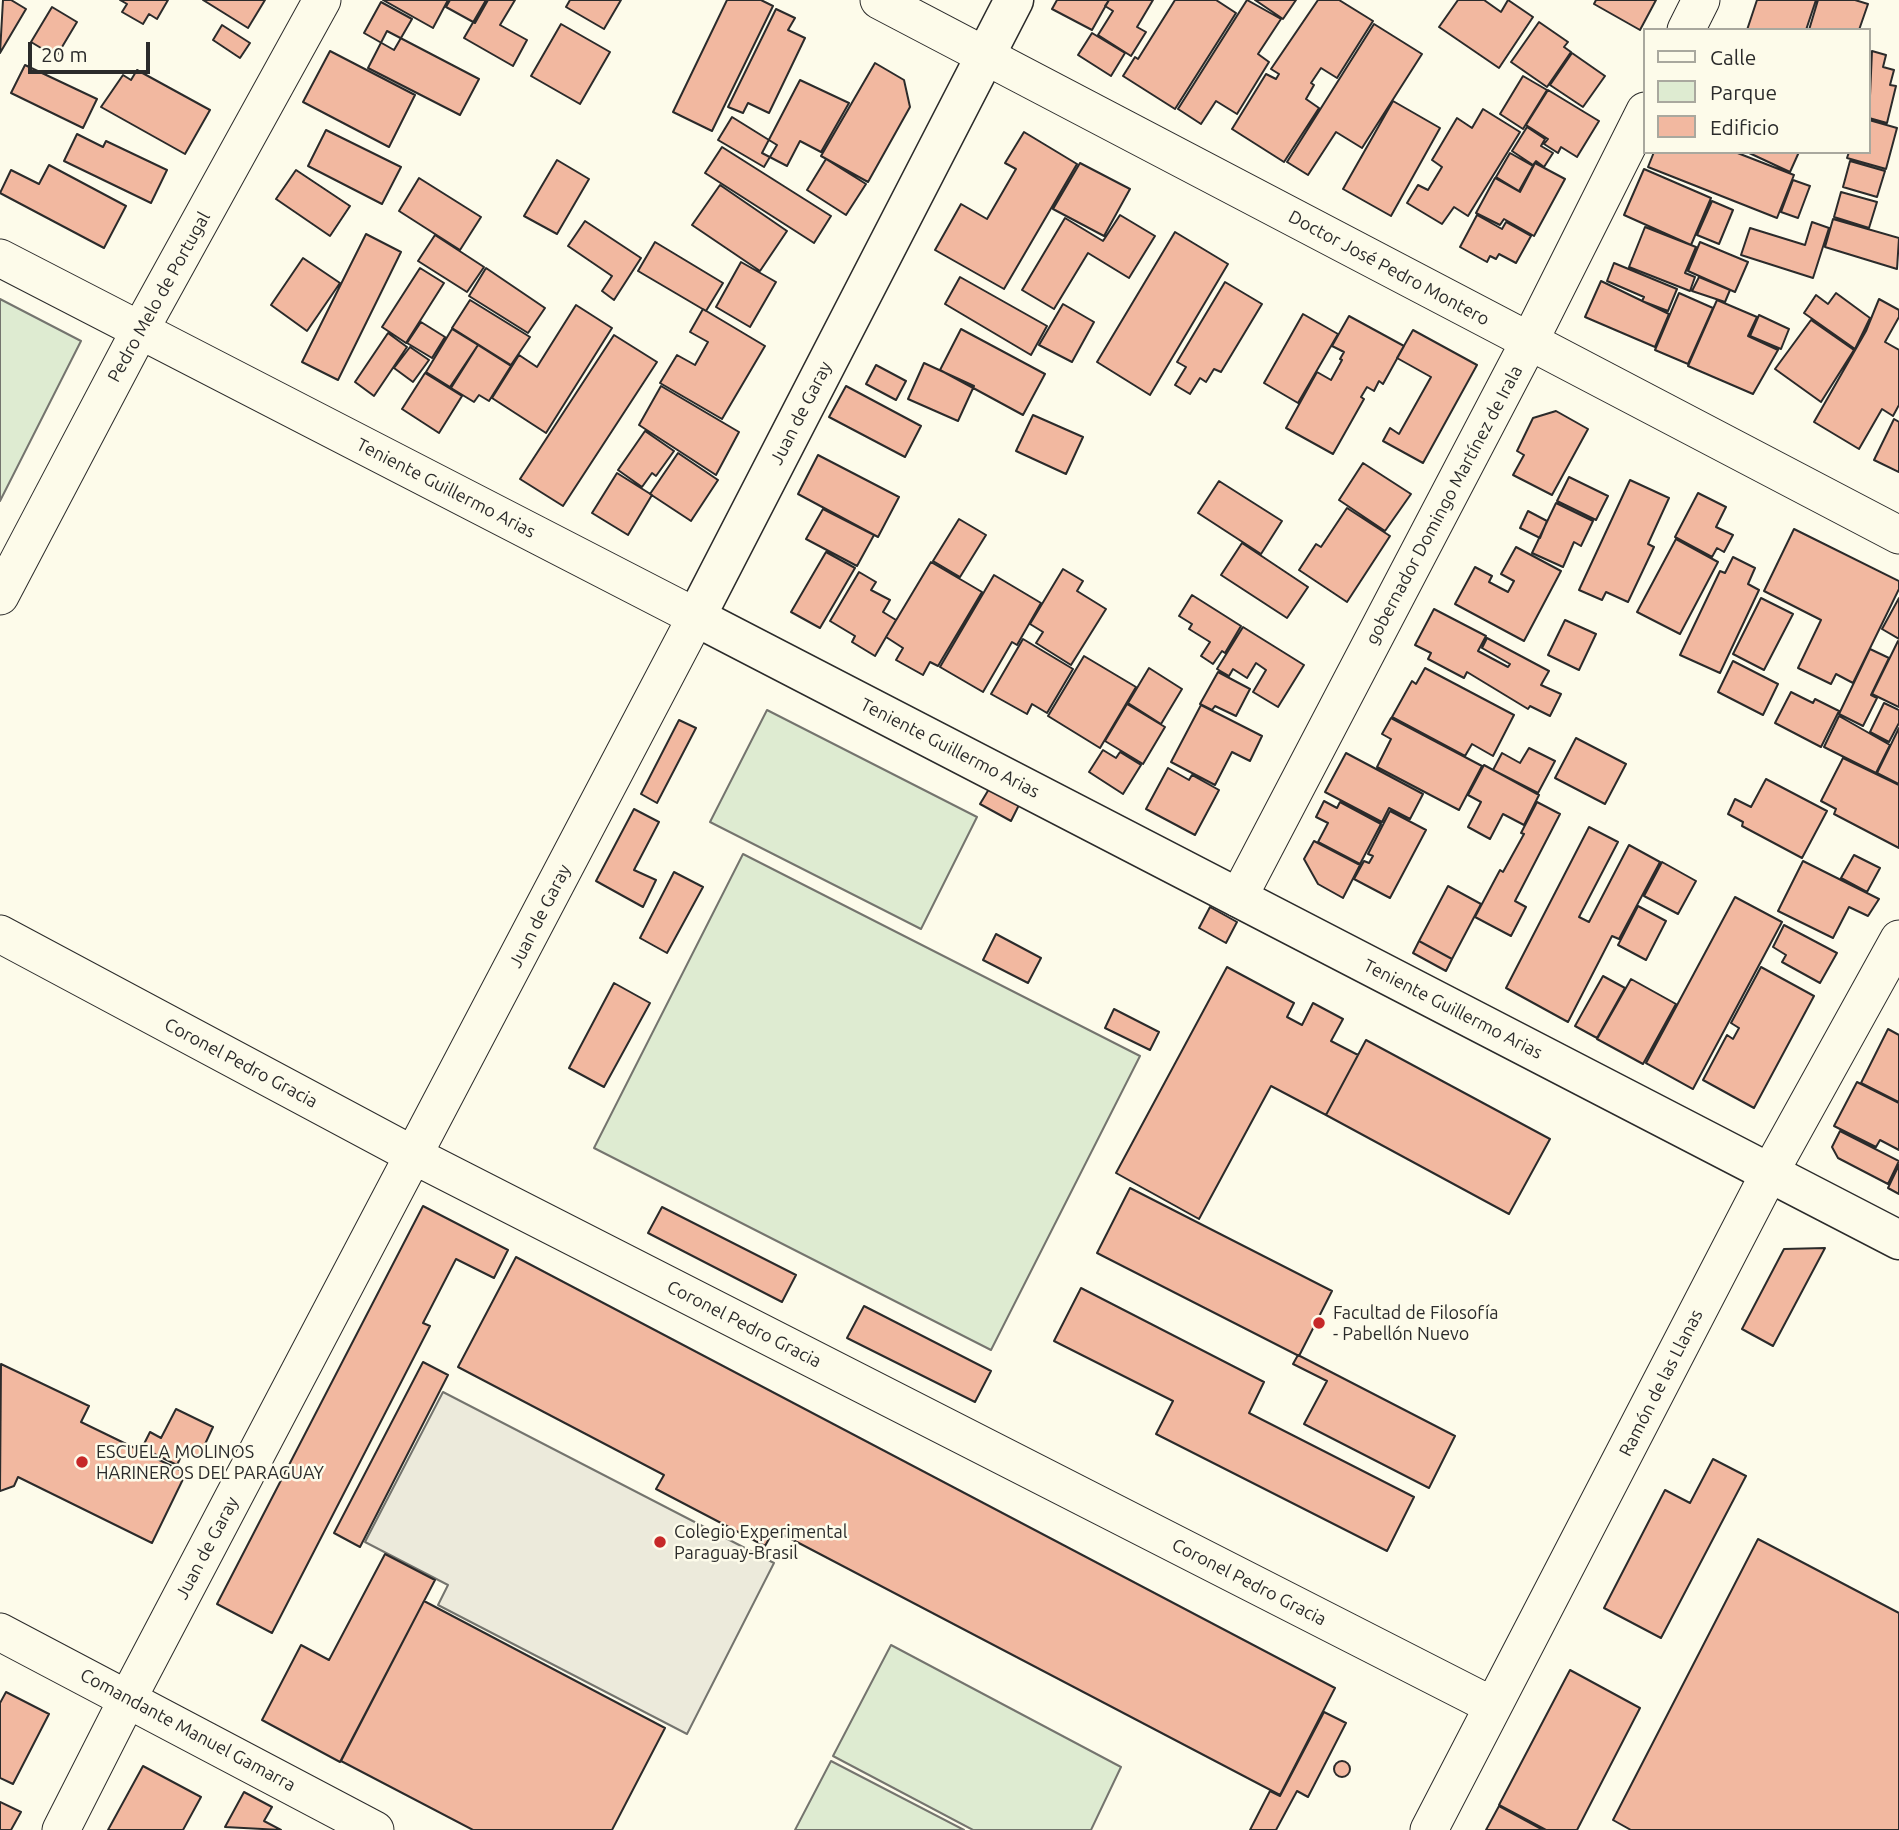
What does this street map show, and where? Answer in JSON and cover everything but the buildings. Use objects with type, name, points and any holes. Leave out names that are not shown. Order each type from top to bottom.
[{"type":"street","name":"Pedro Melo de Portugal","points":[[0,596],[140,330],[322,0]]},
{"type":"street","name":"Doctor José Pedro Montero","points":[[879,0],[1899,535]]},
{"type":"street","name":"Juan de Garay","points":[[61,1830],[696,617],[1014,0]]},
{"type":"street","points":[[1687,28],[1701,0]]},
{"type":"street","name":"gobernador Domingo Martínez de Irala","points":[[1238,898],[1529,342],[1644,113]]},
{"type":"street","name":"Teniente Guillermo Arias","points":[[0,258],[1899,1240]]},
{"type":"street","name":"Coronel Pedro Gracia","points":[[0,934],[415,1156],[1493,1706]]},
{"type":"street","name":"Ramón de las Llanas","points":[[1429,1830],[1770,1172],[1899,939]]},
{"type":"street","name":"Comandante Manuel Gamarra","points":[[0,1632],[375,1830]]},
{"type":"green space","points":[[0,299],[81,341],[0,501]]},
{"type":"green space","points":[[767,710],[977,817],[921,929],[710,822]]},
{"type":"green space","points":[[743,854],[1140,1056],[991,1350],[594,1148]]},
{"type":"green space","points":[[891,1645],[1121,1767],[1091,1830],[973,1830],[833,1756]]},
{"type":"green space","points":[[831,1761],[964,1830],[795,1830]]},
{"type":"shaded area","points":[[443,1392],[774,1563],[687,1734],[438,1605],[448,1585],[365,1542]]},
{"type":"place","name":"Facultad de Filosofía - Pabellón Nuevo","points":[[1319,1323]]},
{"type":"place","name":"ESCUELA MOLINOS HARINEROS DEL PARAGUAY","points":[[82,1462]]},
{"type":"place","name":"Colegio Experimental Paraguay-Brasil","points":[[660,1542]]}]
